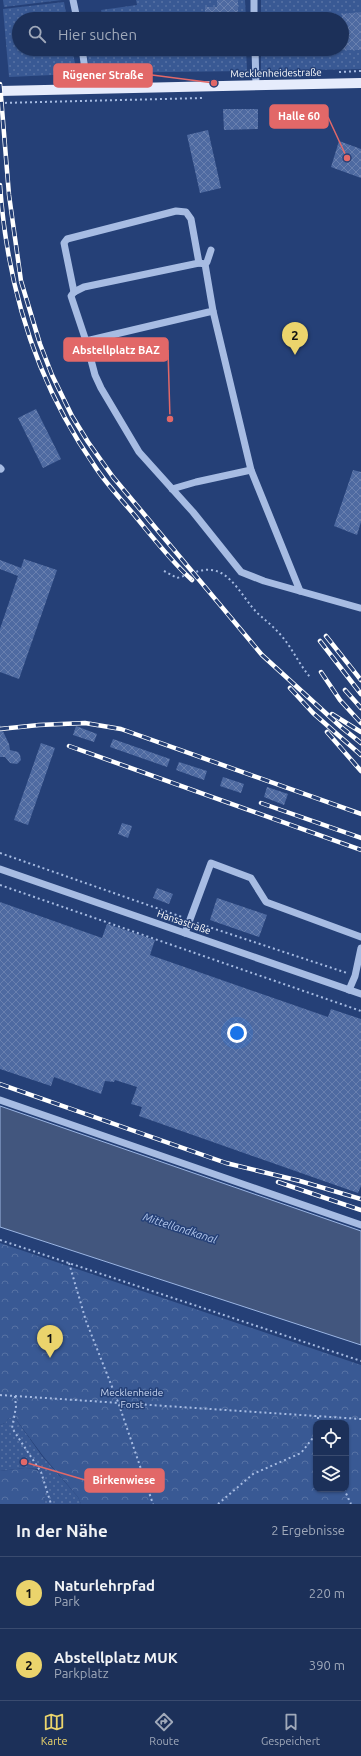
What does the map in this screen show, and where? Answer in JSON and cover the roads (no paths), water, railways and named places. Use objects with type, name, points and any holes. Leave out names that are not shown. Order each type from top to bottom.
[{"type":"main road","name":"Mecklenheidestraße","points":[[0,91],[361,83]]},
{"type":"street","points":[[74,0],[76,12]]},
{"type":"street","points":[[254,0],[254,12]]},
{"type":"street","points":[[83,56],[88,89]]},
{"type":"street","points":[[255,56],[256,85]]},
{"type":"street","points":[[74,292],[64,243],[67,239],[176,211],[186,212],[191,219],[251,470],[300,591]]},
{"type":"street","points":[[211,250],[207,262],[84,287],[74,292],[71,296],[86,341],[95,375],[101,388],[139,452],[193,512],[241,572],[264,581],[360,608]]},
{"type":"street","points":[[86,341],[213,311]]},
{"type":"street","points":[[172,489],[251,470]]},
{"type":"street","points":[[185,933],[211,863],[252,878],[266,902],[361,937]]},
{"type":"street","name":"Hansastraße","points":[[0,869],[361,994]]},
{"type":"street","points":[[349,990],[355,976],[361,948]]},
{"type":"street","points":[[0,1100],[361,1226]]},
{"type":"water","name":"Mittellandkanal","points":[[0,1106],[361,1231],[361,1345],[0,1227]]},
{"type":"railway","points":[[0,84],[9,195],[21,281],[40,344],[52,375],[72,416],[88,442],[113,477],[262,655],[341,727],[361,743]]},
{"type":"railway","points":[[0,185],[9,260],[18,296],[28,332],[41,367],[56,400],[74,433],[104,479],[163,550],[192,580]]},
{"type":"railway","points":[[326,636],[361,680]]},
{"type":"railway","points":[[320,641],[361,694]]},
{"type":"railway","points":[[321,672],[340,700],[361,723]]},
{"type":"railway","points":[[290,688],[313,713],[361,755]]},
{"type":"railway","points":[[345,690],[361,708]]},
{"type":"railway","points":[[332,714],[361,732]]},
{"type":"railway","points":[[0,729],[39,725],[85,723],[121,729],[361,814]]},
{"type":"railway","points":[[327,732],[361,771]]},
{"type":"railway","points":[[69,746],[361,850]]},
{"type":"railway","points":[[261,803],[361,838]]},
{"type":"railway","points":[[0,1084],[226,1163],[300,1181],[361,1199]]},
{"type":"railway","points":[[278,1182],[361,1210]]},
{"type":"place","name":"Rügener Straße","points":[[214,83]]},
{"type":"place","name":"Halle 60","points":[[347,158]]},
{"type":"place","name":"Abstellplatz MUK","points":[[295,355]]},
{"type":"place","name":"Abstellplatz BAZ","points":[[170,419]]},
{"type":"place","name":"Naturlehrpfad","points":[[50,1358]]},
{"type":"place","name":"Birkenwiese","points":[[24,1462]]},
{"type":"park label","name":"Mecklenheide Forst","points":[[132,1398]]}]
